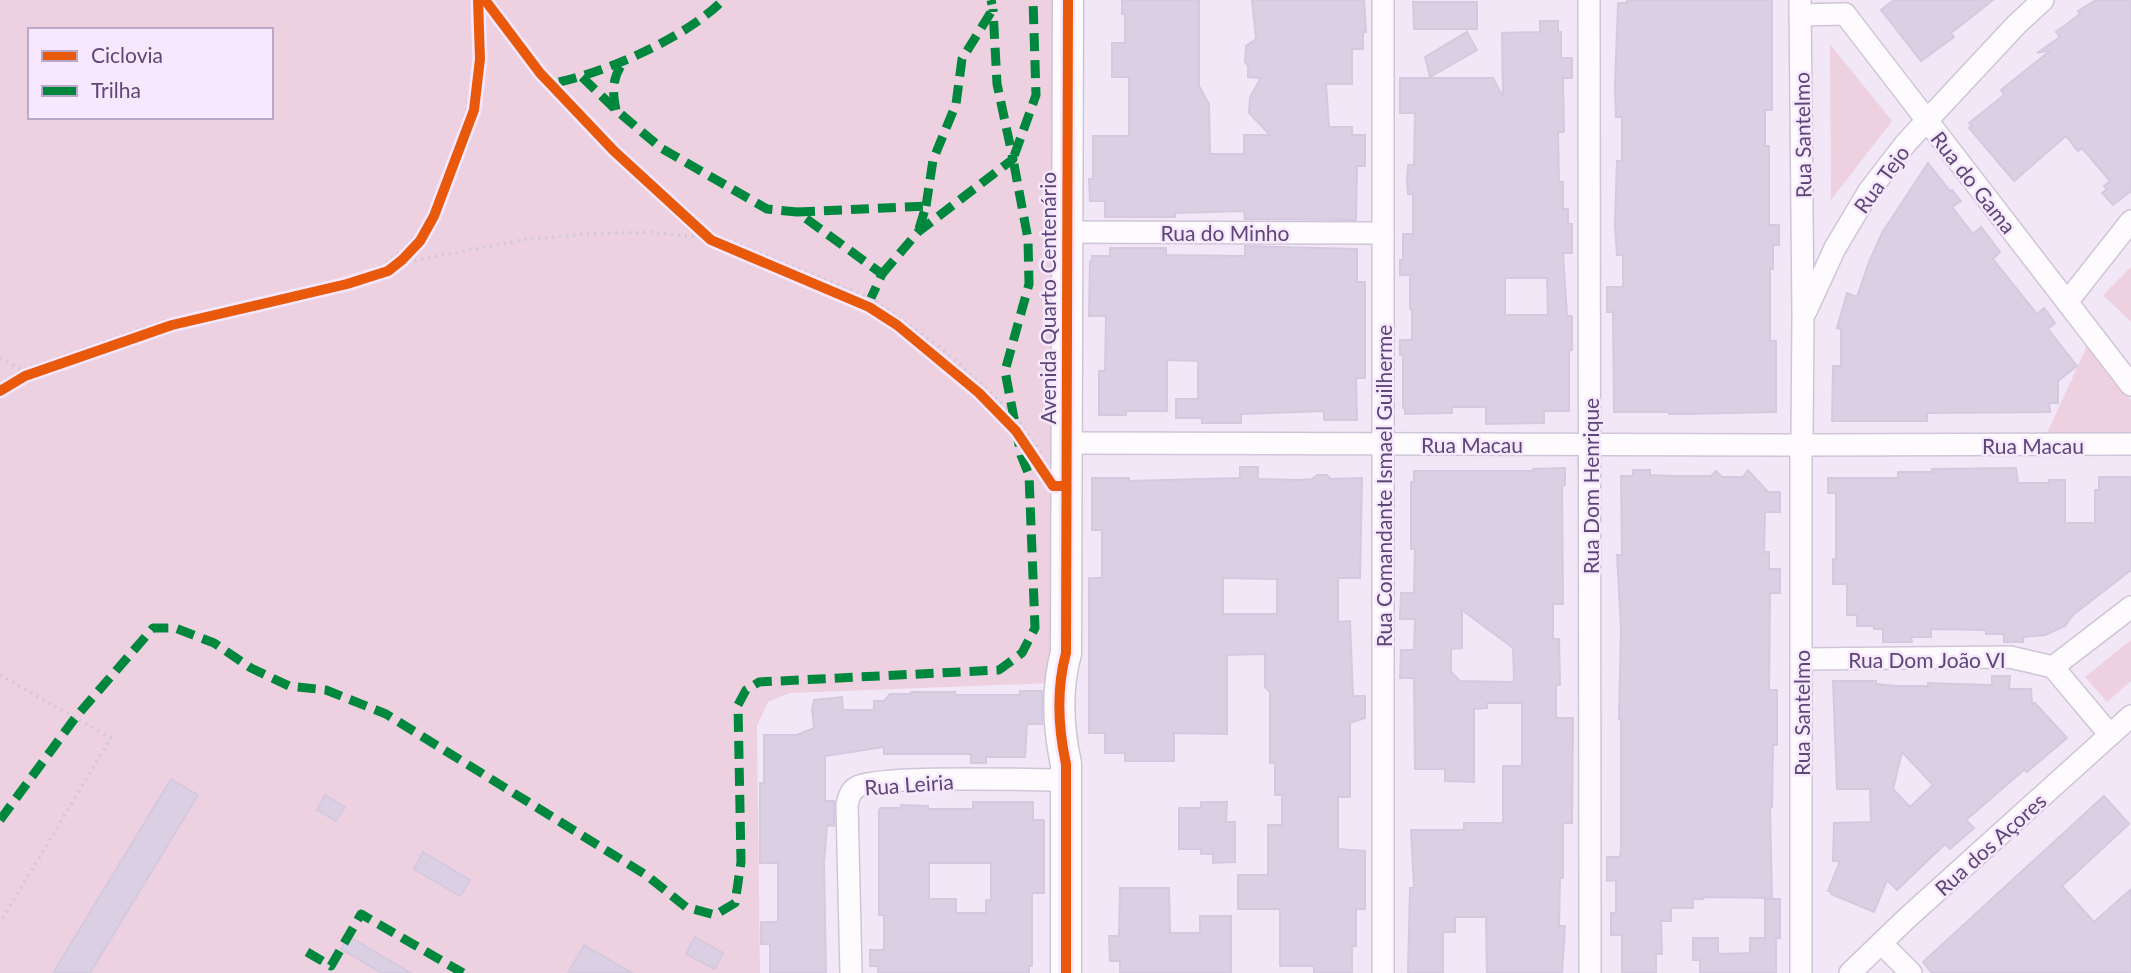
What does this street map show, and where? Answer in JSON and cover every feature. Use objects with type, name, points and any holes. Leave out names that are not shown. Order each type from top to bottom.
[{"type":"street","name":"Avenida Quarto Centenário","points":[[1066,973],[1066,772],[1059,723],[1060,676],[1066,653],[1068,0]]},
{"type":"street","name":"Rua Comandante Ismael Guilherme","points":[[1383,0],[1383,973]]},
{"type":"street","name":"Rua Dom Henrique","points":[[1588,0],[1590,973]]},
{"type":"street","name":"Rua Tejo","points":[[1804,316],[1835,248],[1869,191],[1926,121],[2043,0]]},
{"type":"street","name":"Rua do Gama","points":[[1800,7],[1845,7],[1926,121],[2131,385]]},
{"type":"street","name":"Rua Santelmo","points":[[1800,7],[1804,316],[1801,973]]},
{"type":"street","points":[[2067,302],[2131,221]]},
{"type":"street","name":"Rua do Minho","points":[[1066,232],[1383,233]]},
{"type":"street","name":"Rua Macau","points":[[1065,443],[2131,444]]},
{"type":"street","points":[[2110,735],[2053,667],[2131,607]]},
{"type":"street","name":"Rua Dom João VI","points":[[1801,659],[2010,657],[2053,667]]},
{"type":"street","name":"Rua dos Açores","points":[[1850,973],[2131,716]]},
{"type":"street","name":"Rua Leiria","points":[[851,973],[847,805],[849,795],[855,787],[864,783],[1066,772]]},
{"type":"street","points":[[1881,943],[1910,973]]},
{"type":"path","points":[[380,267],[414,237],[428,213],[467,113],[475,66],[475,18],[471,0]]},
{"type":"path","points":[[0,391],[25,376],[172,325],[347,284],[388,271],[397,264],[420,241],[434,216],[474,110],[480,59],[478,0]]},
{"type":"path","points":[[692,222],[711,240],[869,307],[897,326],[930,350],[979,393],[1016,430],[1039,464]]},
{"type":"path","points":[[0,383],[22,370],[163,321],[357,276],[380,267],[522,240],[651,232],[732,241],[871,298],[940,347],[1014,415],[1065,486]]},
{"type":"path","points":[[0,358],[22,370]]},
{"type":"path","points":[[0,675],[111,738],[0,923]]},
{"type":"shaded area","points":[[0,0],[1055,0],[1051,337],[1053,683],[790,693],[768,702],[757,726],[760,973],[0,973]]},
{"type":"shaded area","points":[[1830,44],[1892,121],[1831,200]]},
{"type":"shaded area","points":[[2131,267],[2131,322],[2103,295]]},
{"type":"shaded area","points":[[2088,344],[2131,400],[2131,433],[2047,433]]},
{"type":"shaded area","points":[[2131,640],[2131,681],[2107,702],[2085,677]]},
{"type":"building","points":[[1122,0],[1199,0],[1199,86],[1209,104],[1210,154],[1244,154],[1244,135],[1270,135],[1249,113],[1250,97],[1261,78],[1248,77],[1248,66],[1245,62],[1246,46],[1256,39],[1252,0],[1364,0],[1366,32],[1363,32],[1363,49],[1352,49],[1352,84],[1326,84],[1329,127],[1352,127],[1352,135],[1365,135],[1365,166],[1357,166],[1356,220],[1245,219],[1244,211],[1175,213],[1175,217],[1105,217],[1105,201],[1090,201],[1089,179],[1093,179],[1093,136],[1129,136],[1129,77],[1112,77],[1112,43],[1125,43]]},
{"type":"building","points":[[1627,0],[1772,0],[1772,110],[1765,110],[1765,146],[1769,146],[1769,225],[1779,225],[1779,245],[1773,245],[1773,269],[1770,269],[1770,341],[1776,341],[1776,412],[1614,412],[1613,312],[1607,312],[1607,287],[1623,287],[1623,255],[1617,255],[1615,225],[1617,161],[1622,161],[1622,117],[1616,117],[1615,87],[1618,3],[1627,3]]},
{"type":"building","points":[[1894,0],[1993,0],[1951,33],[1954,37],[1921,61],[1881,10]]},
{"type":"building","points":[[2096,0],[2131,0],[2131,191],[2113,205],[2102,193],[2107,189],[2104,186],[2110,181],[2082,148],[2078,151],[2066,136],[2014,181],[1969,128],[1972,126],[1969,123],[2004,95],[2001,90],[2051,50],[2037,53],[2060,37],[2056,32],[2080,14],[2078,11]]},
{"type":"building","points":[[1413,2],[1477,2],[1477,29],[1414,29]]},
{"type":"building","points":[[1540,21],[1558,21],[1558,32],[1561,32],[1561,58],[1572,58],[1572,78],[1563,78],[1564,132],[1558,132],[1559,182],[1563,182],[1563,209],[1568,209],[1568,224],[1572,224],[1572,253],[1563,253],[1567,316],[1572,316],[1569,411],[1544,411],[1544,423],[1486,424],[1486,407],[1452,407],[1452,413],[1405,414],[1400,340],[1412,340],[1412,309],[1410,275],[1400,275],[1400,260],[1403,260],[1403,234],[1413,234],[1413,194],[1408,194],[1407,181],[1408,165],[1414,165],[1415,113],[1400,113],[1400,78],[1493,78],[1503,97],[1502,33],[1540,32]],"holes":[[[1505,278],[1547,278],[1548,315],[1505,315]]]},
{"type":"building","points":[[1467,32],[1477,50],[1430,77],[1425,57]]},
{"type":"building","points":[[1928,163],[1961,201],[1952,207],[1973,234],[1981,227],[2000,252],[1993,259],[2037,314],[2044,308],[2055,323],[2048,329],[2077,366],[2058,381],[2058,403],[2049,403],[2050,412],[1927,413],[1927,421],[1832,421],[1833,366],[1841,366],[1841,329],[1837,328],[1847,293],[1857,297],[1882,233]]},
{"type":"building","points":[[1245,246],[1357,249],[1357,282],[1365,282],[1365,378],[1356,378],[1357,420],[1324,420],[1324,411],[1241,414],[1241,423],[1202,423],[1202,418],[1176,418],[1176,399],[1198,399],[1198,361],[1167,360],[1167,411],[1126,411],[1126,415],[1099,415],[1099,371],[1105,371],[1106,316],[1089,316],[1092,256],[1110,256],[1110,248],[1166,248],[1166,255],[1245,256]]},
{"type":"building","points":[[1240,467],[1258,467],[1258,479],[1299,480],[1312,479],[1317,475],[1327,475],[1331,479],[1362,478],[1360,578],[1338,578],[1338,622],[1350,621],[1353,696],[1365,696],[1365,718],[1350,723],[1350,797],[1338,797],[1338,849],[1365,851],[1365,909],[1356,909],[1356,946],[1352,946],[1352,973],[1314,973],[1314,966],[1280,966],[1280,909],[1238,909],[1238,875],[1268,875],[1268,825],[1282,825],[1282,795],[1275,795],[1275,763],[1270,763],[1270,692],[1265,687],[1265,654],[1227,655],[1227,734],[1174,733],[1174,761],[1125,761],[1125,753],[1105,753],[1105,733],[1089,733],[1089,578],[1102,578],[1102,530],[1092,530],[1092,478],[1129,478],[1129,481],[1240,478]],"holes":[[[1223,578],[1277,579],[1277,614],[1223,614]]]},
{"type":"building","points":[[1565,468],[1565,485],[1562,486],[1563,604],[1553,604],[1553,639],[1559,639],[1560,685],[1556,685],[1556,718],[1573,718],[1572,823],[1563,823],[1563,878],[1560,878],[1559,926],[1565,926],[1562,973],[1487,973],[1486,917],[1455,917],[1455,932],[1443,932],[1443,973],[1408,973],[1410,888],[1414,888],[1411,830],[1464,830],[1464,823],[1503,823],[1503,766],[1522,766],[1522,703],[1487,703],[1487,708],[1474,709],[1474,782],[1445,781],[1445,769],[1415,769],[1414,678],[1400,678],[1401,650],[1414,650],[1415,619],[1400,619],[1401,593],[1414,593],[1415,549],[1411,549],[1411,482],[1414,482],[1414,471]],"holes":[[[1462,610],[1513,648],[1514,682],[1460,681],[1451,672],[1451,649],[1462,648]]]},
{"type":"building","points":[[2016,468],[2018,483],[2065,480],[2065,523],[2095,523],[2095,490],[2099,490],[2099,477],[2131,477],[2131,570],[2073,615],[2065,626],[2045,635],[2023,637],[2023,642],[2004,642],[2004,634],[1986,634],[1986,630],[1931,629],[1931,637],[1911,637],[1912,642],[1883,642],[1883,629],[1857,626],[1857,615],[1847,615],[1847,584],[1833,584],[1833,559],[1836,559],[1836,493],[1828,493],[1828,478],[1898,478],[1898,472],[1933,472],[1932,469]]},
{"type":"building","points":[[1633,470],[1650,470],[1650,475],[1671,476],[1711,476],[1716,471],[1722,477],[1743,477],[1748,470],[1768,492],[1780,492],[1780,512],[1765,512],[1764,552],[1769,552],[1769,569],[1780,569],[1780,593],[1770,593],[1769,690],[1777,690],[1777,745],[1773,745],[1770,807],[1772,898],[1703,897],[1693,899],[1693,908],[1671,908],[1671,921],[1661,921],[1662,954],[1656,954],[1656,973],[1622,973],[1622,935],[1611,935],[1611,913],[1616,913],[1616,880],[1607,881],[1607,857],[1620,857],[1621,848],[1621,628],[1617,555],[1622,555],[1621,476],[1633,476]]},
{"type":"building","points":[[1992,676],[2010,676],[2009,689],[2031,689],[2032,703],[2035,703],[2067,738],[2027,772],[2024,770],[1966,820],[1974,828],[1950,849],[1945,844],[1897,890],[1887,880],[1874,912],[1831,894],[1828,891],[1840,861],[1833,861],[1834,823],[1871,822],[1870,789],[1837,789],[1833,681],[1876,681],[1876,684],[1896,686],[1928,686],[1928,683],[1992,685]],"holes":[[[1902,752],[1933,785],[1910,807],[1893,789]]]},
{"type":"building","points":[[1020,691],[1042,691],[1042,724],[1027,724],[1025,757],[986,757],[986,763],[971,763],[971,754],[884,754],[884,747],[825,756],[825,801],[834,801],[834,826],[827,825],[824,863],[826,973],[770,973],[770,944],[761,944],[761,922],[778,922],[778,863],[760,863],[760,783],[764,783],[764,735],[797,735],[814,728],[814,700],[842,697],[843,710],[874,710],[874,701],[884,701],[890,694],[955,692],[955,695],[1020,695]]},
{"type":"building","points":[[171,779],[198,795],[90,973],[53,973]]},
{"type":"building","points":[[325,795],[345,807],[336,821],[317,810]]},
{"type":"building","points":[[2104,796],[2129,824],[2062,886],[2094,922],[2131,889],[2131,973],[1932,973],[1923,962]]},
{"type":"building","points":[[973,802],[1033,802],[1033,820],[1044,820],[1044,893],[1032,893],[1032,966],[1029,966],[1029,973],[878,973],[878,966],[870,966],[870,950],[884,950],[884,915],[879,915],[879,810],[901,808],[901,805],[928,806],[928,809],[973,809]],"holes":[[[929,863],[991,863],[991,900],[986,900],[986,913],[956,913],[956,899],[929,899]]]},
{"type":"building","points":[[1201,802],[1227,802],[1226,822],[1235,822],[1235,862],[1213,863],[1213,854],[1201,854],[1201,849],[1179,849],[1179,808],[1201,808]]},
{"type":"building","points":[[423,852],[470,880],[460,896],[414,869]]},
{"type":"building","points":[[1120,888],[1169,888],[1170,933],[1200,933],[1200,916],[1231,916],[1231,973],[1120,973],[1120,961],[1110,961],[1109,936],[1119,936]]},
{"type":"building","points":[[1765,899],[1780,899],[1780,938],[1776,938],[1776,973],[1700,973],[1700,960],[1693,960],[1693,938],[1718,938],[1718,954],[1750,953],[1750,938],[1765,938]]},
{"type":"building","points":[[348,936],[411,973],[382,973],[341,949]]},
{"type":"building","points":[[695,937],[723,953],[715,969],[686,954]]},
{"type":"building","points":[[584,945],[632,973],[568,973]]},
{"type":"marked path","points":[[559,82],[601,70],[646,51],[689,27],[723,0]]},
{"type":"marked path","points":[[926,206],[933,160],[956,104],[962,59],[993,9],[991,0]]},
{"type":"marked path","points":[[0,820],[75,718],[153,628],[175,628],[214,643],[251,668],[289,686],[326,690],[386,714],[646,875],[686,907],[715,915],[735,903],[741,862],[738,705],[746,690],[759,682],[999,670],[1022,653],[1035,628],[1029,475],[1021,455],[1005,371],[1029,284],[1028,239],[1013,159],[1036,95],[1033,0]]},
{"type":"marked path","points":[[882,274],[918,232],[1013,159],[997,84],[993,9]]},
{"type":"marked path","points":[[616,110],[614,84],[624,61]]},
{"type":"marked path","points":[[582,77],[661,148],[767,209],[797,212],[882,274],[871,298]]},
{"type":"marked path","points":[[797,212],[926,206],[918,232]]},
{"type":"marked path","points":[[307,952],[331,966],[361,914],[463,973]]},
{"type":"cycle path","points":[[0,391],[25,376],[172,325],[347,284],[388,271],[402,260],[420,241],[434,216],[474,110],[480,59],[478,0]]},
{"type":"cycle path","points":[[485,0],[540,73],[614,151],[711,240],[869,307],[897,325],[979,393],[1016,431],[1053,486],[1065,486]]},
{"type":"cycle path","points":[[1066,973],[1066,764],[1059,708],[1066,653],[1068,0]]}]
